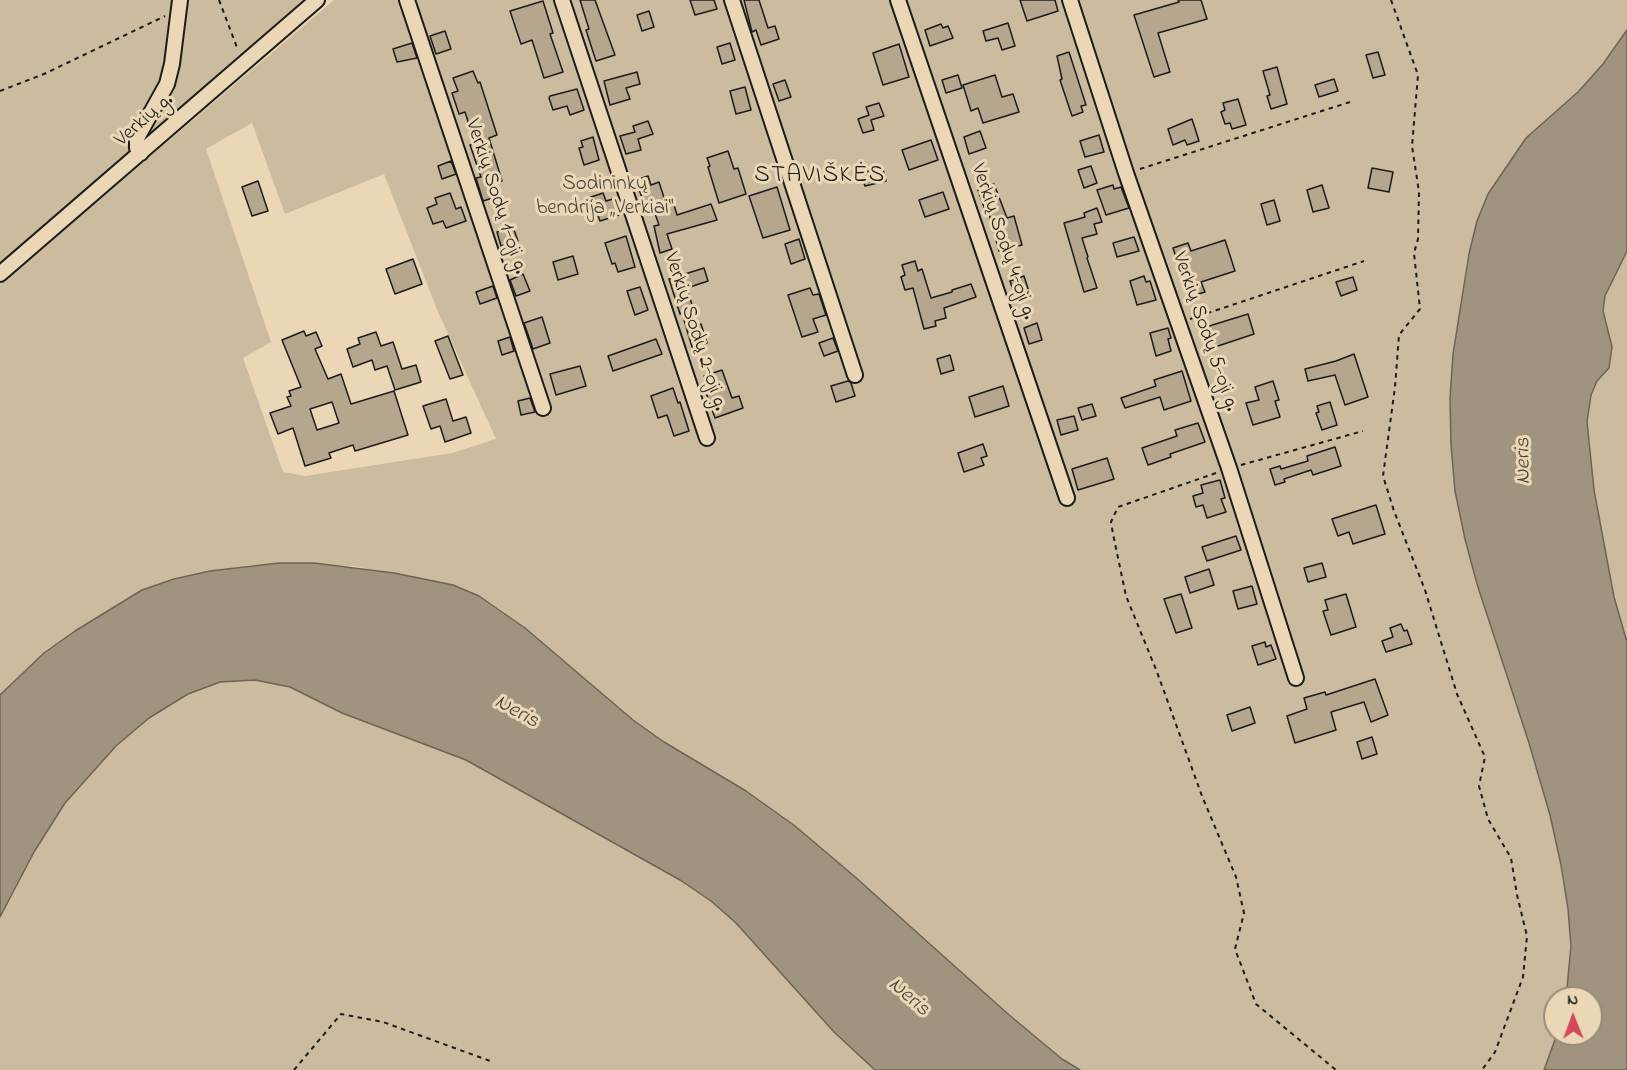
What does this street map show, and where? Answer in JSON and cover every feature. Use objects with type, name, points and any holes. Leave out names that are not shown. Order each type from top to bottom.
[{"type":"street","name":"Verkių g.","points":[[0,274],[317,0]]},
{"type":"street","name":"Verkių Sodų 1-oji g.","points":[[407,0],[543,408]]},
{"type":"street","name":"Verkių Sodų 2-oji g.","points":[[562,0],[707,438]]},
{"type":"street","points":[[732,0],[855,375]]},
{"type":"street","name":"Verkių Sodų 4-oji g.","points":[[898,0],[1066,498]]},
{"type":"street","name":"Verkių Sodų 5-oji g.","points":[[1070,0],[1126,173],[1229,468],[1296,678]]},
{"type":"street","points":[[141,153],[137,148],[137,138],[166,84],[172,64],[180,1]]},
{"type":"path","points":[[219,0],[233,40],[246,62]]},
{"type":"path","points":[[1391,0],[1418,75],[1412,146],[1419,192],[1418,239],[1414,253],[1420,309],[1399,335],[1395,387],[1383,476],[1425,590],[1457,694],[1485,757],[1479,786],[1488,819],[1511,858],[1527,936],[1520,986],[1496,1052],[1482,1070]]},
{"type":"path","points":[[0,91],[44,74],[149,25],[168,14],[180,1]]},
{"type":"path","points":[[1126,173],[1350,102]]},
{"type":"path","points":[[1179,323],[1364,261]]},
{"type":"path","points":[[1124,503],[1118,507],[1111,522],[1126,597],[1157,672],[1202,796],[1236,876],[1244,913],[1235,949],[1256,1004],[1336,1070]]},
{"type":"path","points":[[294,1070],[341,1014],[383,1022],[493,1062]]},
{"type":"green space","points":[[0,0],[304,0],[0,264]]},
{"type":"green space","name":"Sodininkų bendrija „Verkiai“","points":[[334,0],[1627,0],[1627,30],[1603,64],[1578,92],[1526,138],[1488,194],[1477,221],[1469,254],[1453,354],[1450,398],[1455,491],[1477,584],[1508,675],[1550,815],[1568,909],[1571,946],[1568,986],[1543,986],[1543,1046],[1553,1046],[1544,1070],[1080,1070],[1062,1059],[1008,1014],[795,826],[746,791],[664,742],[633,720],[501,610],[479,596],[453,585],[352,566],[279,563],[243,566],[174,579],[142,590],[75,631],[44,653],[0,695],[0,284]],"holes":[[[252,123],[285,214],[384,174],[438,312],[496,439],[452,453],[305,476],[283,472],[243,358],[271,342],[206,149]]]},
{"type":"green space","points":[[1627,251],[1627,642],[1614,597],[1594,490],[1587,422],[1591,395],[1597,381],[1609,368],[1612,347],[1603,311],[1605,296]]},
{"type":"green space","points":[[255,680],[290,687],[342,713],[466,760],[680,880],[711,901],[736,923],[834,1032],[875,1070],[0,1070],[0,917],[34,852],[65,803],[100,763],[132,732],[149,718],[188,694],[220,682]]},
{"type":"water","name":"Neris","points":[[1627,30],[1627,251],[1605,296],[1603,311],[1612,347],[1609,368],[1597,381],[1591,395],[1587,422],[1594,490],[1614,597],[1627,642],[1627,1070],[1544,1070],[1553,1046],[1603,1046],[1603,986],[1567,986],[1571,946],[1561,865],[1550,815],[1529,743],[1477,584],[1465,539],[1455,491],[1450,398],[1453,354],[1469,254],[1477,221],[1488,194],[1526,138],[1578,92],[1603,64]]},
{"type":"water","name":"Neris","points":[[279,563],[314,563],[394,573],[453,585],[479,596],[525,628],[633,720],[664,742],[746,791],[795,826],[1008,1014],[1062,1059],[1080,1070],[875,1070],[834,1032],[736,923],[711,901],[680,880],[466,760],[342,713],[290,687],[255,680],[220,682],[188,694],[149,718],[116,746],[65,803],[34,852],[0,917],[0,695],[44,653],[142,590],[174,579],[210,571]]},
{"type":"building","points":[[580,0],[595,0],[615,55],[596,61],[586,30],[589,29]]},
{"type":"building","points":[[690,0],[714,0],[717,9],[695,15]]},
{"type":"building","points":[[744,0],[759,0],[768,28],[775,26],[779,39],[761,45],[756,30],[752,32]]},
{"type":"building","points":[[1020,0],[1055,0],[1058,11],[1027,21]]},
{"type":"building","points":[[1178,0],[1201,0],[1207,19],[1158,33],[1170,72],[1154,77],[1134,15],[1179,2]]},
{"type":"building","points":[[543,1],[553,33],[550,34],[563,72],[544,78],[532,40],[521,44],[510,11]]},
{"type":"building","points":[[649,11],[654,27],[642,31],[637,15]]},
{"type":"building","points":[[1008,23],[1015,46],[1002,50],[998,38],[986,41],[983,31]]},
{"type":"building","points":[[941,24],[943,28],[948,26],[953,38],[930,46],[925,30]]},
{"type":"building","points":[[445,31],[451,49],[436,54],[430,36]]},
{"type":"building","points":[[412,43],[417,58],[397,62],[393,49]]},
{"type":"building","points":[[730,43],[735,60],[722,64],[717,47]]},
{"type":"building","points":[[899,44],[909,77],[883,85],[873,53]]},
{"type":"building","points":[[1069,52],[1086,105],[1081,106],[1083,112],[1072,116],[1060,80],[1062,79],[1057,56]]},
{"type":"building","points":[[1378,52],[1385,75],[1373,78],[1366,55]]},
{"type":"building","points":[[1277,67],[1287,104],[1271,109],[1267,96],[1270,95],[1263,71]]},
{"type":"building","points":[[473,71],[478,83],[480,82],[497,135],[489,138],[502,181],[494,183],[499,196],[483,201],[476,178],[481,177],[470,145],[475,143],[465,112],[459,114],[452,93],[458,91],[453,78]]},
{"type":"building","points":[[637,72],[640,84],[626,88],[630,99],[610,105],[604,81]]},
{"type":"building","points":[[958,75],[962,88],[946,93],[942,80]]},
{"type":"building","points":[[995,75],[1002,97],[1013,94],[1019,112],[983,123],[978,108],[971,111],[963,85]]},
{"type":"building","points":[[1334,79],[1338,91],[1319,97],[1315,85]]},
{"type":"building","points":[[785,80],[791,97],[779,101],[773,84]]},
{"type":"building","points":[[745,87],[751,110],[736,114],[730,91]]},
{"type":"building","points":[[577,89],[584,110],[570,115],[567,106],[553,110],[550,96]]},
{"type":"building","points":[[1238,99],[1246,125],[1232,129],[1230,123],[1225,124],[1221,112],[1225,110],[1223,103]]},
{"type":"building","points":[[879,103],[884,116],[871,120],[874,130],[863,133],[858,119],[869,115],[866,107]]},
{"type":"building","points":[[1192,119],[1199,141],[1187,145],[1185,140],[1173,145],[1168,129]]},
{"type":"building","points":[[648,121],[653,134],[638,139],[641,150],[626,154],[620,136],[635,132],[633,126]]},
{"type":"building","points":[[980,131],[986,148],[969,154],[964,137]]},
{"type":"building","points":[[1099,135],[1104,152],[1085,157],[1080,141]]},
{"type":"building","points":[[593,137],[599,160],[584,165],[579,148],[583,147],[581,141]]},
{"type":"building","points":[[931,140],[938,160],[909,170],[902,150]]},
{"type":"building","points":[[728,151],[734,169],[738,168],[746,194],[719,203],[707,158]]},
{"type":"building","points":[[451,161],[456,174],[442,179],[438,166]]},
{"type":"building","points":[[882,166],[886,181],[865,186],[861,174]]},
{"type":"building","points":[[1091,166],[1097,183],[1084,188],[1078,170]]},
{"type":"building","points":[[1372,168],[1393,172],[1389,192],[1368,188]]},
{"type":"building","points":[[648,176],[651,185],[659,182],[667,207],[674,205],[677,215],[711,204],[717,220],[667,234],[672,249],[660,253],[654,226],[659,225],[651,202],[644,204],[636,180]]},
{"type":"building","points":[[258,181],[268,211],[252,216],[242,187]]},
{"type":"building","points":[[994,184],[1007,218],[1014,216],[1022,245],[999,251],[987,206],[984,207],[978,190]]},
{"type":"building","points":[[1113,185],[1114,189],[1121,187],[1129,208],[1106,215],[1097,190]]},
{"type":"building","points":[[1322,185],[1329,208],[1313,212],[1307,190]]},
{"type":"building","points":[[777,187],[790,230],[763,238],[749,196]]},
{"type":"building","points":[[943,192],[949,209],[925,217],[919,200]]},
{"type":"building","points":[[450,193],[456,209],[461,207],[466,221],[446,228],[443,221],[433,224],[427,208],[437,204],[435,198]]},
{"type":"building","points":[[603,193],[606,201],[613,199],[619,215],[600,221],[591,197]]},
{"type":"building","points":[[1274,200],[1280,221],[1267,225],[1261,204]]},
{"type":"building","points":[[1097,208],[1102,222],[1094,224],[1097,234],[1082,238],[1097,288],[1084,292],[1064,223],[1085,217],[1084,213]]},
{"type":"building","points":[[513,227],[518,241],[501,246],[497,232]]},
{"type":"building","points":[[626,236],[635,267],[618,272],[615,263],[612,264],[605,243]]},
{"type":"building","points":[[1134,237],[1139,251],[1117,257],[1113,243]]},
{"type":"building","points":[[799,239],[805,259],[791,264],[785,244]]},
{"type":"building","points":[[1225,240],[1235,271],[1201,282],[1205,292],[1189,297],[1173,248],[1188,243],[1191,251]]},
{"type":"building","points":[[573,256],[578,274],[558,280],[553,262]]},
{"type":"building","points":[[413,259],[422,284],[395,294],[386,269]]},
{"type":"building","points":[[915,261],[918,271],[922,269],[931,298],[971,284],[976,297],[944,308],[946,318],[935,321],[936,326],[924,329],[913,288],[905,290],[901,277],[905,275],[902,265]]},
{"type":"building","points":[[704,268],[708,281],[687,288],[698,325],[701,324],[707,343],[692,347],[669,279]]},
{"type":"building","points":[[523,274],[530,291],[516,296],[510,280]]},
{"type":"building","points":[[1024,276],[1029,292],[1015,297],[1010,281]]},
{"type":"building","points":[[1144,276],[1146,282],[1150,281],[1156,300],[1137,305],[1130,281]]},
{"type":"building","points":[[1353,277],[1357,290],[1341,296],[1336,282]]},
{"type":"building","points":[[493,286],[497,298],[480,304],[476,292]]},
{"type":"building","points":[[640,287],[648,310],[635,315],[627,291]]},
{"type":"building","points":[[810,288],[813,295],[819,294],[826,315],[813,319],[818,332],[802,337],[788,295]]},
{"type":"building","points":[[1248,314],[1254,334],[1212,348],[1206,327]]},
{"type":"building","points":[[542,317],[550,343],[533,349],[524,323]]},
{"type":"building","points":[[1037,323],[1042,340],[1029,344],[1024,328]]},
{"type":"building","points":[[1168,328],[1171,351],[1156,356],[1150,333]]},
{"type":"building","points":[[304,331],[306,336],[316,332],[322,346],[315,349],[328,379],[341,374],[351,404],[394,391],[408,435],[355,451],[353,445],[329,453],[331,458],[305,466],[293,428],[278,434],[270,413],[291,406],[287,397],[291,396],[289,391],[301,387],[282,340]],"holes":[[[332,402],[339,423],[317,430],[310,409]]]},
{"type":"building","points":[[376,332],[381,346],[393,342],[402,369],[416,365],[421,382],[395,390],[387,366],[375,370],[372,360],[353,367],[347,349],[360,344],[358,338]]},
{"type":"building","points":[[448,336],[463,375],[450,379],[435,341]]},
{"type":"building","points":[[510,337],[514,351],[502,355],[498,341]]},
{"type":"building","points":[[833,338],[838,351],[824,356],[819,343]]},
{"type":"building","points":[[656,339],[662,354],[613,371],[608,356]]},
{"type":"building","points":[[1354,354],[1368,397],[1345,405],[1335,375],[1308,381],[1305,369]]},
{"type":"building","points":[[950,355],[954,370],[941,374],[937,359]]},
{"type":"building","points":[[580,366],[586,386],[556,395],[550,374]]},
{"type":"building","points":[[722,370],[732,398],[739,396],[743,408],[715,418],[705,390],[708,389],[704,376]]},
{"type":"building","points":[[1182,371],[1191,401],[1164,410],[1160,397],[1125,408],[1121,398],[1156,386],[1154,380]]},
{"type":"building","points":[[848,381],[851,383],[855,396],[836,402],[831,386]]},
{"type":"building","points":[[1273,381],[1279,400],[1275,401],[1280,417],[1253,425],[1246,403],[1259,400],[1255,387]]},
{"type":"building","points":[[1003,386],[1009,406],[975,417],[969,397]]},
{"type":"building","points":[[673,388],[689,431],[674,436],[667,415],[658,418],[651,396]]},
{"type":"building","points":[[530,398],[535,412],[521,415],[518,401]]},
{"type":"building","points":[[446,399],[453,421],[466,417],[471,433],[445,442],[440,426],[431,429],[423,406]]},
{"type":"building","points":[[1330,402],[1337,425],[1322,430],[1316,413],[1319,412],[1317,406]]},
{"type":"building","points":[[1092,404],[1096,416],[1082,420],[1078,408]]},
{"type":"building","points":[[1074,416],[1078,430],[1061,435],[1057,420]]},
{"type":"building","points":[[1198,423],[1205,442],[1170,454],[1171,457],[1148,465],[1142,448],[1177,436],[1175,430]]},
{"type":"building","points":[[983,444],[987,456],[981,458],[984,465],[964,472],[958,453]]},
{"type":"building","points":[[1335,447],[1341,466],[1313,475],[1311,470],[1284,479],[1285,482],[1275,485],[1270,469],[1280,466],[1281,469],[1308,461],[1307,456]]},
{"type":"building","points":[[1107,458],[1114,479],[1078,490],[1072,469]]},
{"type":"building","points":[[1220,480],[1225,498],[1221,499],[1226,512],[1207,518],[1203,505],[1196,507],[1193,496],[1203,493],[1201,485]]},
{"type":"building","points":[[1376,505],[1385,534],[1353,544],[1349,532],[1338,536],[1332,519]]},
{"type":"building","points":[[1236,536],[1241,550],[1207,561],[1202,547]]},
{"type":"building","points":[[1322,563],[1326,577],[1308,582],[1304,568]]},
{"type":"building","points":[[1209,569],[1214,585],[1190,593],[1185,577]]},
{"type":"building","points":[[1252,586],[1257,604],[1238,609],[1233,591]]},
{"type":"building","points":[[1181,594],[1192,628],[1176,633],[1164,599]]},
{"type":"building","points":[[1346,594],[1356,627],[1331,635],[1323,611],[1328,610],[1325,600]]},
{"type":"building","points":[[1401,624],[1404,631],[1407,630],[1412,644],[1386,652],[1382,641],[1393,637],[1390,628]]},
{"type":"building","points":[[1265,642],[1266,647],[1271,645],[1276,659],[1258,665],[1252,646]]},
{"type":"building","points":[[1375,679],[1388,715],[1371,722],[1364,702],[1331,712],[1336,730],[1295,743],[1287,716],[1307,709],[1304,698],[1325,692],[1326,695]]},
{"type":"building","points":[[1250,707],[1255,723],[1232,731],[1227,715]]},
{"type":"building","points":[[1372,737],[1377,754],[1362,759],[1357,742]]},
{"type":"district","name":"STAVIŠKĖS","points":[[820,177]]}]
